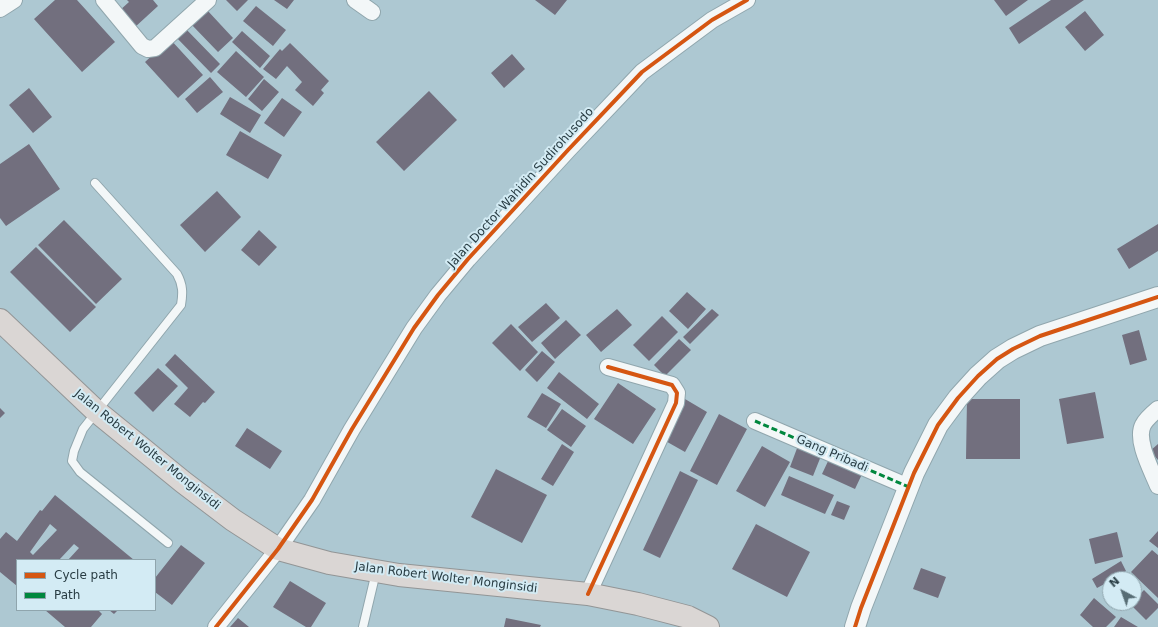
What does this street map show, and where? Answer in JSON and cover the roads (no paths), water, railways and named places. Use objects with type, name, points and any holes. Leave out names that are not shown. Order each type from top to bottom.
[{"type":"highway","name":"Jalan Robert Wolter Monginsidi","points":[[0,320],[96,411],[183,482],[227,515],[278,550],[329,563],[376,572],[588,594],[638,604],[688,618],[708,627]]},
{"type":"street","points":[[0,9],[14,0]]},
{"type":"street","points":[[104,0],[142,46],[148,49],[155,48],[208,0]]},
{"type":"street","points":[[355,0],[372,12]]},
{"type":"street","name":"Jalan Doctor Wahidin Sudirohusodo","points":[[216,627],[278,550],[312,500],[352,429],[414,328],[438,295],[463,265],[568,150],[642,72],[712,20],[747,0]]},
{"type":"street","points":[[855,627],[914,473],[938,425],[958,398],[978,376],[997,359],[1013,349],[1040,336],[1158,297]]},
{"type":"street","points":[[588,594],[676,403],[677,393],[672,385],[608,367]]},
{"type":"street","points":[[1158,409],[1149,417],[1142,427],[1140,441],[1158,486]]},
{"type":"street","name":"Gang Pribadi","points":[[755,421],[909,487]]},
{"type":"lane","points":[[95,183],[177,274],[182,283],[183,293],[181,305],[83,429],[74,451],[72,461],[80,472],[168,543]]},
{"type":"lane","points":[[363,627],[376,572]]}]
